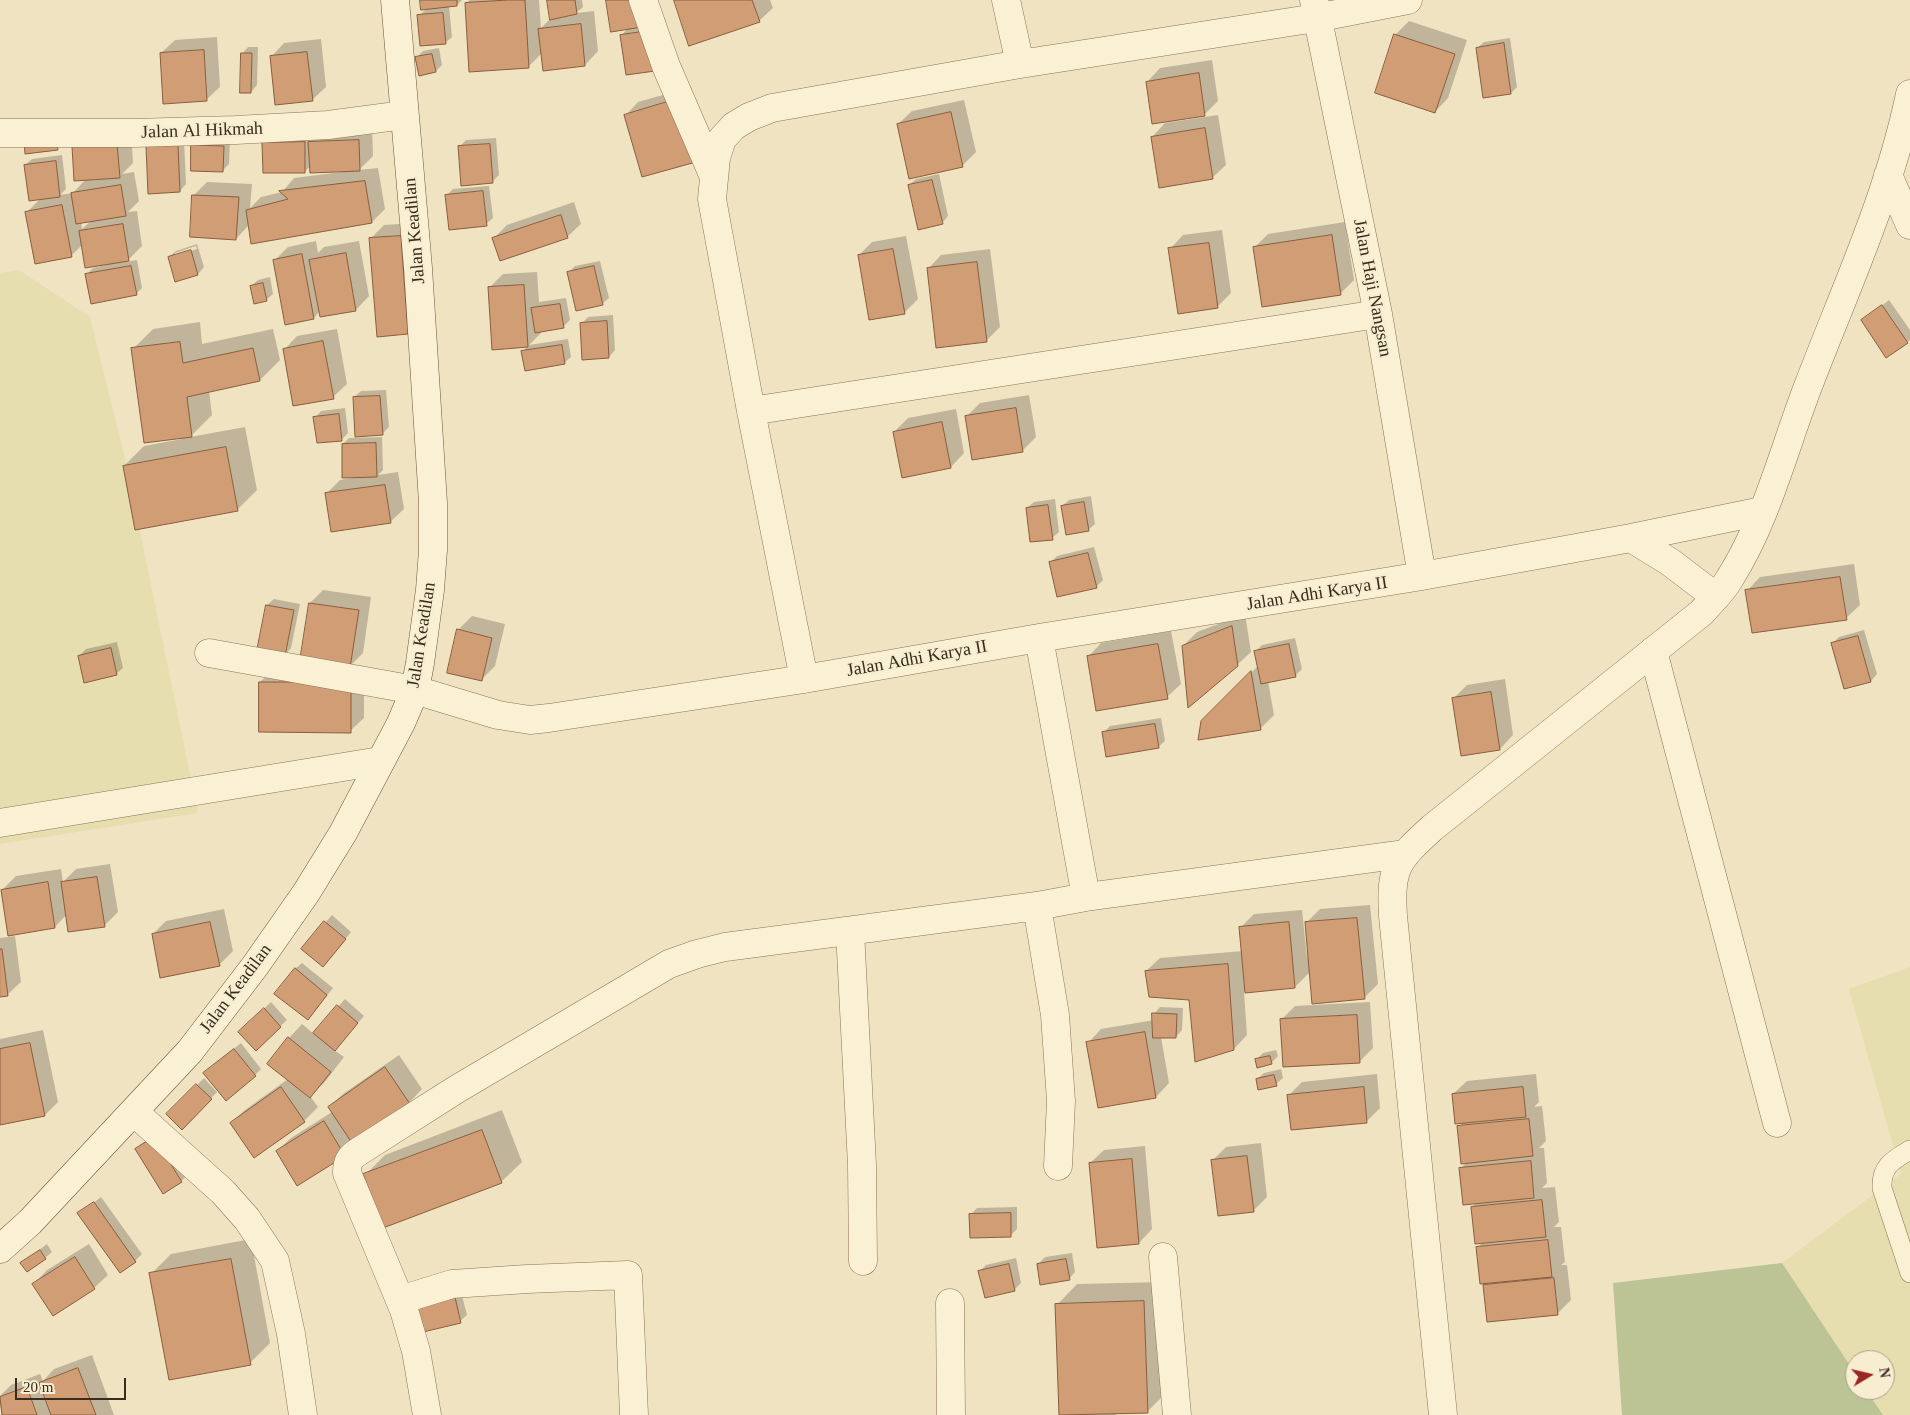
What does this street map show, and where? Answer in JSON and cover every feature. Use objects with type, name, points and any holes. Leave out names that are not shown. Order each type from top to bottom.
[{"type":"street","name":"Jalan Keadilan","points":[[0,1249],[30,1222],[190,1050],[255,966],[306,893],[343,833],[401,723],[415,690],[430,590],[433,550],[433,502],[418,268],[395,0]]},
{"type":"street","points":[[643,0],[666,66],[714,176]]},
{"type":"street","points":[[1006,0],[1020,64]]},
{"type":"street","points":[[804,679],[751,411],[712,199],[716,158],[722,139],[734,126],[772,108],[1315,9],[1408,0]]},
{"type":"street","name":"Jalan Haji Nangsan","points":[[1315,9],[1378,314],[1422,576]]},
{"type":"street","points":[[1443,1415],[1392,902],[1394,879],[1398,865],[1404,854],[1432,828],[1701,613],[1729,580],[1743,555],[1762,511],[1882,199],[1905,119],[1910,94]]},
{"type":"street","name":"Jalan Al Hikmah","points":[[0,132],[134,133],[236,130],[328,125],[404,115]]},
{"type":"street","points":[[1888,175],[1910,225]]},
{"type":"street","points":[[751,411],[1378,314]]},
{"type":"street","name":"Jalan Adhi Karya II","points":[[209,653],[415,690],[498,715],[530,720],[570,716],[804,679],[1039,638],[1422,576],[1631,538],[1762,511]]},
{"type":"street","points":[[1631,538],[1670,562],[1716,597]]},
{"type":"street","points":[[1039,638],[1086,898]]},
{"type":"street","points":[[1653,651],[1777,1123]]},
{"type":"street","points":[[0,823],[380,761]]},
{"type":"street","points":[[427,1415],[416,1351],[400,1300],[347,1173],[347,1163],[350,1157],[458,1089],[669,964],[725,947],[1037,906],[1404,854]]},
{"type":"street","points":[[1037,906],[1055,1015],[1061,1101],[1058,1166]]},
{"type":"street","points":[[850,931],[861,1156],[863,1261]]},
{"type":"street","points":[[134,1112],[223,1192],[247,1219],[275,1261],[291,1334],[303,1415]]},
{"type":"street","points":[[1163,1257],[1177,1415]]},
{"type":"street","points":[[400,1300],[452,1284],[628,1275],[634,1415]]},
{"type":"street","points":[[950,1303],[951,1415]]},
{"type":"lane","points":[[1910,1150],[1896,1158],[1886,1168],[1882,1177],[1882,1188],[1910,1273]]},
{"type":"shaded area","points":[[19,270],[90,317],[125,459],[198,813],[0,844],[0,273]]},
{"type":"shaded area","points":[[1910,967],[1910,1415],[1883,1415],[1873,1400],[1895,1400],[1895,1350],[1845,1350],[1845,1358],[1782,1263],[1901,1174],[1849,989]]},
{"type":"green space","points":[[1782,1263],[1845,1358],[1845,1400],[1873,1400],[1883,1415],[1622,1415],[1613,1283]]},
{"type":"building","points":[[420,0],[457,0],[457,6],[421,10]]},
{"type":"building","points":[[525,0],[529,68],[469,72],[465,3]]},
{"type":"building","points":[[547,0],[575,0],[577,14],[550,20]]},
{"type":"building","points":[[606,0],[638,0],[642,27],[611,32]]},
{"type":"building","points":[[674,0],[752,0],[760,22],[689,46]]},
{"type":"building","points":[[443,13],[446,44],[420,46],[417,15]]},
{"type":"building","points":[[581,24],[585,66],[543,71],[538,29]]},
{"type":"building","points":[[649,31],[655,71],[626,75],[620,35]]},
{"type":"building","points":[[1394,34],[1455,54],[1435,113],[1375,93]]},
{"type":"building","points":[[1504,43],[1511,94],[1483,98],[1476,48]]},
{"type":"building","points":[[204,50],[207,101],[163,104],[160,53]]},
{"type":"building","points":[[307,52],[313,101],[275,105],[270,56]]},
{"type":"building","points":[[241,53],[252,53],[251,93],[240,93]]},
{"type":"building","points":[[432,54],[436,72],[419,76],[415,57]]},
{"type":"building","points":[[1199,73],[1205,116],[1152,124],[1146,82]]},
{"type":"building","points":[[677,99],[696,162],[642,177],[624,115]]},
{"type":"building","points":[[951,112],[963,167],[909,179],[897,124]]},
{"type":"building","points":[[1205,128],[1213,179],[1159,188],[1151,137]]},
{"type":"building","points":[[56,137],[58,150],[25,154],[24,140]]},
{"type":"building","points":[[359,140],[360,171],[310,173],[308,142]]},
{"type":"building","points":[[305,142],[305,173],[263,173],[262,143]]},
{"type":"building","points":[[117,143],[120,178],[74,181],[72,146]]},
{"type":"building","points":[[490,144],[493,183],[461,186],[458,146]]},
{"type":"building","points":[[178,145],[180,192],[148,194],[146,146]]},
{"type":"building","points":[[191,145],[224,146],[223,172],[191,171]]},
{"type":"building","points":[[56,161],[60,197],[29,201],[24,165]]},
{"type":"building","points":[[932,180],[943,224],[918,230],[908,185]]},
{"type":"building","points":[[365,181],[372,223],[251,244],[246,210],[288,199],[279,191]]},
{"type":"building","points":[[121,185],[126,216],[76,224],[71,193]]},
{"type":"building","points":[[483,191],[487,226],[449,230],[445,195]]},
{"type":"building","points":[[192,195],[239,197],[236,240],[190,237]]},
{"type":"building","points":[[62,205],[72,257],[35,264],[25,212]]},
{"type":"building","points":[[561,215],[568,238],[500,261],[492,238]]},
{"type":"building","points":[[123,224],[129,261],[85,268],[79,231]]},
{"type":"building","points":[[1332,235],[1341,295],[1262,307],[1253,247]]},
{"type":"building","points":[[401,236],[408,334],[377,337],[369,238]]},
{"type":"building","points":[[1209,243],[1218,308],[1178,314],[1168,248]]},
{"type":"building","points":[[893,249],[905,314],[869,320],[858,255]]},
{"type":"building","points":[[191,250],[198,275],[175,282],[168,257]]},
{"type":"building","points":[[346,253],[356,311],[320,317],[309,260]]},
{"type":"building","points":[[302,254],[314,319],[285,325],[273,260]]},
{"type":"building","points":[[977,262],[987,342],[936,348],[927,268]]},
{"type":"building","points":[[131,266],[137,295],[91,304],[85,274]]},
{"type":"building","points":[[594,266],[603,305],[576,311],[567,272]]},
{"type":"building","points":[[263,283],[267,301],[254,304],[250,286]]},
{"type":"building","points":[[524,285],[528,347],[492,350],[488,287]]},
{"type":"building","points":[[560,304],[564,328],[535,333],[531,308]]},
{"type":"building","points":[[1882,305],[1908,343],[1886,358],[1861,320]]},
{"type":"building","points":[[607,321],[609,358],[582,360],[580,323]]},
{"type":"building","points":[[323,341],[334,399],[293,406],[283,349]]},
{"type":"building","points":[[180,342],[183,363],[253,348],[260,381],[187,397],[192,437],[144,443],[131,348]]},
{"type":"building","points":[[562,345],[565,364],[525,371],[521,351]]},
{"type":"building","points":[[380,396],[383,435],[355,437],[353,397]]},
{"type":"building","points":[[1016,408],[1023,452],[972,460],[965,416]]},
{"type":"building","points":[[339,414],[342,441],[317,443],[313,417]]},
{"type":"building","points":[[942,422],[951,468],[902,478],[893,432]]},
{"type":"building","points":[[376,443],[377,477],[342,478],[342,444]]},
{"type":"building","points":[[226,447],[238,511],[135,530],[123,466]]},
{"type":"building","points":[[385,485],[391,523],[331,532],[325,493]]},
{"type":"building","points":[[1084,502],[1089,531],[1066,535],[1061,506]]},
{"type":"building","points":[[1048,505],[1053,540],[1030,542],[1026,508]]},
{"type":"building","points":[[1088,553],[1097,588],[1057,597],[1049,562]]},
{"type":"building","points":[[1840,577],[1847,620],[1752,633],[1745,590]]},
{"type":"building","points":[[309,603],[359,610],[350,668],[300,661]]},
{"type":"building","points":[[266,605],[294,610],[285,656],[257,651]]},
{"type":"building","points":[[1232,626],[1238,666],[1188,708],[1182,646]]},
{"type":"building","points":[[457,629],[492,638],[482,681],[447,673]]},
{"type":"building","points":[[1858,636],[1871,682],[1844,689],[1831,643]]},
{"type":"building","points":[[1158,644],[1168,699],[1096,711],[1087,656]]},
{"type":"building","points":[[1289,644],[1296,677],[1261,684],[1254,651]]},
{"type":"building","points":[[111,648],[117,675],[84,683],[78,656]]},
{"type":"building","points":[[1251,671],[1261,730],[1198,740],[1201,721]]},
{"type":"building","points":[[259,682],[351,682],[351,733],[259,732]]},
{"type":"building","points":[[1491,692],[1500,750],[1461,756],[1452,698]]},
{"type":"building","points":[[1155,724],[1159,748],[1106,757],[1102,732]]},
{"type":"building","points":[[97,877],[105,927],[68,932],[61,882]]},
{"type":"building","points":[[48,882],[55,928],[8,936],[1,890]]},
{"type":"building","points":[[1357,918],[1365,999],[1312,1004],[1305,922]]},
{"type":"building","points":[[324,921],[346,939],[323,967],[301,949]]},
{"type":"building","points":[[210,922],[220,966],[160,978],[152,934]]},
{"type":"building","points":[[1289,922],[1295,988],[1245,993],[1239,927]]},
{"type":"building","points":[[0,949],[2,949],[8,996],[0,997]]},
{"type":"building","points":[[1228,964],[1234,1050],[1195,1062],[1189,1000],[1149,997],[1145,971]]},
{"type":"building","points":[[295,968],[327,995],[308,1020],[274,994]]},
{"type":"building","points":[[337,1005],[358,1023],[335,1051],[313,1033]]},
{"type":"building","points":[[264,1008],[281,1027],[256,1051],[238,1032]]},
{"type":"building","points":[[1152,1013],[1177,1014],[1176,1038],[1153,1038]]},
{"type":"building","points":[[1357,1015],[1360,1063],[1283,1067],[1280,1019]]},
{"type":"building","points":[[1145,1032],[1156,1098],[1098,1108],[1086,1042]]},
{"type":"building","points":[[288,1037],[331,1072],[310,1098],[267,1064]]},
{"type":"building","points":[[30,1043],[45,1116],[0,1125],[0,1049]]},
{"type":"building","points":[[234,1049],[256,1076],[226,1101],[203,1073]]},
{"type":"building","points":[[1270,1056],[1272,1064],[1257,1068],[1255,1059]]},
{"type":"building","points":[[385,1067],[410,1104],[352,1143],[328,1107]]},
{"type":"building","points":[[1274,1075],[1277,1086],[1258,1090],[1256,1079]]},
{"type":"building","points":[[196,1084],[212,1099],[182,1130],[166,1114]]},
{"type":"building","points":[[281,1087],[305,1122],[254,1158],[230,1123]]},
{"type":"building","points":[[1364,1087],[1367,1123],[1291,1130],[1287,1095]]},
{"type":"building","points":[[1523,1087],[1526,1117],[1455,1124],[1452,1094]]},
{"type":"building","points":[[1529,1119],[1533,1156],[1461,1164],[1457,1126]]},
{"type":"building","points":[[324,1121],[345,1156],[297,1186],[276,1151]]},
{"type":"building","points":[[482,1130],[502,1183],[383,1228],[363,1174]]},
{"type":"building","points":[[154,1137],[182,1182],[163,1194],[135,1149]]},
{"type":"building","points":[[1247,1156],[1254,1212],[1218,1216],[1211,1160]]},
{"type":"building","points":[[1132,1159],[1139,1244],[1097,1248],[1089,1163]]},
{"type":"building","points":[[1531,1161],[1534,1198],[1463,1205],[1459,1168]]},
{"type":"building","points":[[1542,1200],[1546,1237],[1475,1244],[1471,1207]]},
{"type":"building","points":[[94,1202],[136,1262],[120,1273],[77,1213]]},
{"type":"building","points":[[1011,1213],[1011,1237],[970,1238],[969,1214]]},
{"type":"building","points":[[1548,1240],[1552,1277],[1480,1284],[1476,1247]]},
{"type":"building","points":[[40,1250],[46,1259],[27,1272],[20,1263]]},
{"type":"building","points":[[75,1257],[95,1289],[53,1316],[32,1284]]},
{"type":"building","points":[[231,1259],[251,1365],[169,1380],[149,1273]]},
{"type":"building","points":[[1066,1259],[1070,1280],[1040,1285],[1037,1264]]},
{"type":"building","points":[[1009,1264],[1015,1291],[985,1298],[978,1271]]},
{"type":"building","points":[[1554,1278],[1558,1315],[1487,1322],[1483,1285]]},
{"type":"building","points":[[454,1293],[461,1323],[423,1332],[416,1302]]},
{"type":"building","points":[[1144,1301],[1148,1413],[1059,1415],[1055,1304]]},
{"type":"building","points":[[78,1368],[96,1415],[51,1415],[39,1383]]},
{"type":"building","points":[[27,1387],[37,1415],[2,1415],[0,1397]]}]
